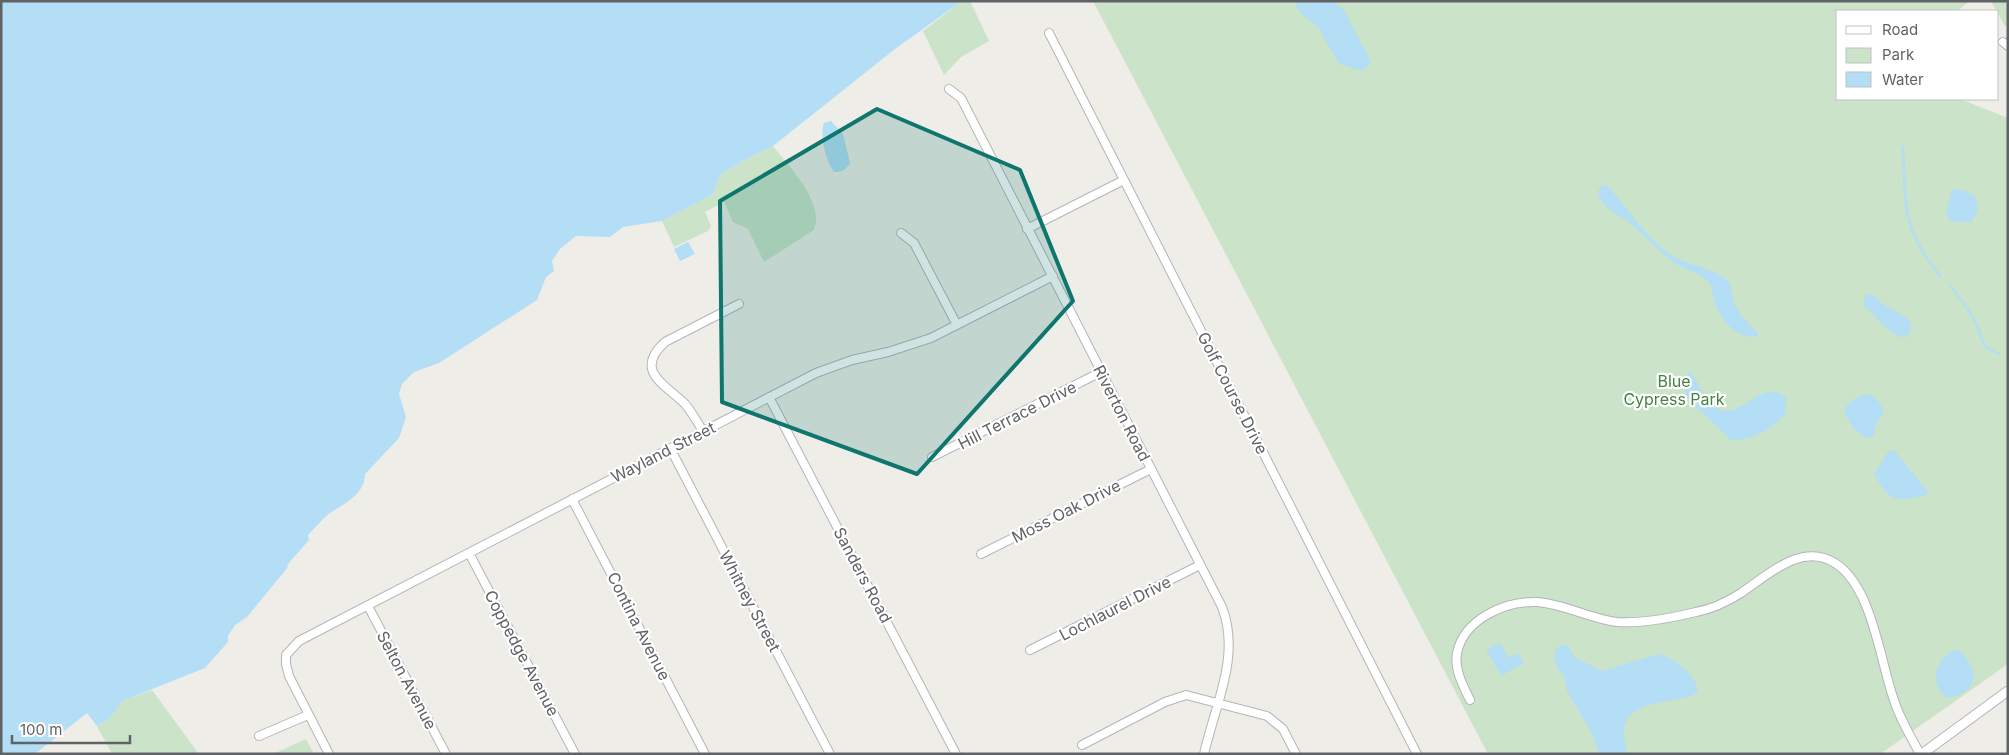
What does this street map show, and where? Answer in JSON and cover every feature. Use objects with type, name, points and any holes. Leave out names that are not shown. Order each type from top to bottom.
[{"type":"street","name":"Golf Course Drive","points":[[1049,33],[1417,754]]},
{"type":"street","name":"Riverton Road","points":[[949,89],[961,98],[1222,607],[1230,638],[1227,671],[1204,754]]},
{"type":"street","points":[[1027,229],[1124,180]]},
{"type":"street","points":[[901,233],[914,243],[957,325]]},
{"type":"street","name":"Wayland Street","points":[[308,716],[287,671],[286,655],[299,641],[831,366],[914,344],[957,325],[1053,276]]},
{"type":"street","points":[[703,431],[684,402],[660,384],[655,375],[653,360],[657,351],[665,342],[739,304]]},
{"type":"street","name":"Hill Terrace Drive","points":[[932,457],[1101,372]]},
{"type":"street","name":"Sanders Road","points":[[769,397],[956,754]]},
{"type":"street","name":"Whitney Street","points":[[670,448],[830,754]]},
{"type":"street","name":"Moss Oak Drive","points":[[981,554],[1151,469]]},
{"type":"street","name":"Contina Avenue","points":[[572,499],[705,754]]},
{"type":"street","name":"Coppedge Avenue","points":[[470,553],[575,754]]},
{"type":"street","points":[[1470,700],[1459,675],[1457,654],[1469,630],[1490,613],[1506,606],[1519,602],[1538,602],[1617,622],[1665,618],[1698,612],[1718,605],[1785,563],[1806,556],[1827,558],[1845,571],[1860,592],[1900,716],[1921,754],[2008,691]]},
{"type":"street","name":"Lochlaurel Drive","points":[[1030,650],[1200,564]]},
{"type":"street","name":"Selton Avenue","points":[[368,606],[446,754]]},
{"type":"street","points":[[1082,745],[1176,697],[1186,695],[1267,716],[1282,729],[1296,754]]},
{"type":"street","points":[[259,736],[308,716],[329,754]]},
{"type":"highlighted area","points":[[877,109],[1020,170],[1073,301],[917,474],[722,402],[720,201]]},
{"type":"green space","points":[[962,1],[970,1],[989,41],[961,57],[944,75],[923,31]]},
{"type":"green space","name":"Blue Cypress Park","points":[[1093,1],[1969,1],[1959,10],[1836,10],[1836,100],[1963,100],[2008,118],[2008,664],[1880,754],[1488,754]]},
{"type":"green space","points":[[1991,1],[2008,1],[2008,26],[2005,26],[1999,15],[1999,10],[1996,10]]},
{"type":"green space","points":[[773,146],[804,185],[810,197],[816,219],[814,230],[764,262],[748,229],[733,222],[724,202],[705,212],[711,226],[708,231],[674,247],[662,221],[713,194],[720,175],[746,159]]},
{"type":"green space","points":[[152,690],[199,754],[112,754],[97,726],[110,718],[121,701]]},
{"type":"green space","points":[[306,739],[314,754],[273,754]]},
{"type":"water","points":[[1,1],[962,1],[895,49],[773,146],[746,159],[720,175],[713,194],[662,221],[623,227],[610,237],[576,236],[560,249],[552,261],[554,271],[546,277],[537,300],[439,363],[414,372],[402,384],[399,394],[406,417],[399,438],[365,474],[362,487],[358,492],[348,502],[327,515],[308,535],[309,540],[247,617],[235,625],[228,636],[228,642],[205,668],[122,701],[110,718],[97,726],[87,713],[35,754],[1,754]]},
{"type":"water","points":[[1333,1],[1344,10],[1371,62],[1363,71],[1339,64],[1319,29],[1298,10],[1295,2]]},
{"type":"water","points":[[831,121],[843,134],[850,163],[839,172],[834,172],[831,167],[823,141],[824,123]]},
{"type":"water","points":[[1603,185],[1608,186],[1645,231],[1670,254],[1722,276],[1728,281],[1731,285],[1733,299],[1737,308],[1746,322],[1758,332],[1758,336],[1750,337],[1743,335],[1730,327],[1720,315],[1713,299],[1711,287],[1706,280],[1673,262],[1629,223],[1606,206],[1599,196],[1599,189]]},
{"type":"water","points":[[1952,189],[1965,191],[1975,196],[1978,209],[1972,222],[1951,222],[1946,215]]},
{"type":"water","points":[[688,242],[695,254],[680,261],[674,249]]},
{"type":"water","points":[[1867,294],[1873,295],[1883,304],[1911,322],[1910,332],[1905,338],[1893,333],[1864,306]]},
{"type":"water","points":[[1690,372],[1709,401],[1718,409],[1734,410],[1759,396],[1777,393],[1786,397],[1785,414],[1774,425],[1761,433],[1738,440],[1731,440],[1689,400],[1680,379]]},
{"type":"water","points":[[1869,394],[1877,399],[1884,411],[1875,426],[1874,436],[1869,438],[1860,434],[1854,428],[1844,411],[1854,399]]},
{"type":"water","points":[[1894,450],[1928,492],[1927,495],[1908,499],[1895,498],[1880,484],[1874,474],[1888,452]]},
{"type":"water","points":[[1500,642],[1509,658],[1518,653],[1524,663],[1501,676],[1486,650]]},
{"type":"water","points":[[1568,645],[1574,657],[1602,671],[1659,654],[1671,659],[1683,668],[1693,678],[1698,690],[1692,696],[1648,705],[1630,716],[1625,724],[1624,735],[1629,754],[1599,754],[1592,734],[1567,691],[1564,676],[1557,668],[1554,657],[1556,648]]},
{"type":"water","points":[[1958,649],[1970,665],[1973,679],[1966,691],[1947,698],[1937,685],[1937,670],[1944,657]]},
{"type":"waterway","points":[[1903,147],[1906,202],[1912,230],[1928,260],[1941,277]]},
{"type":"waterway","points":[[1951,287],[1971,315],[1985,347],[1999,354]]}]
